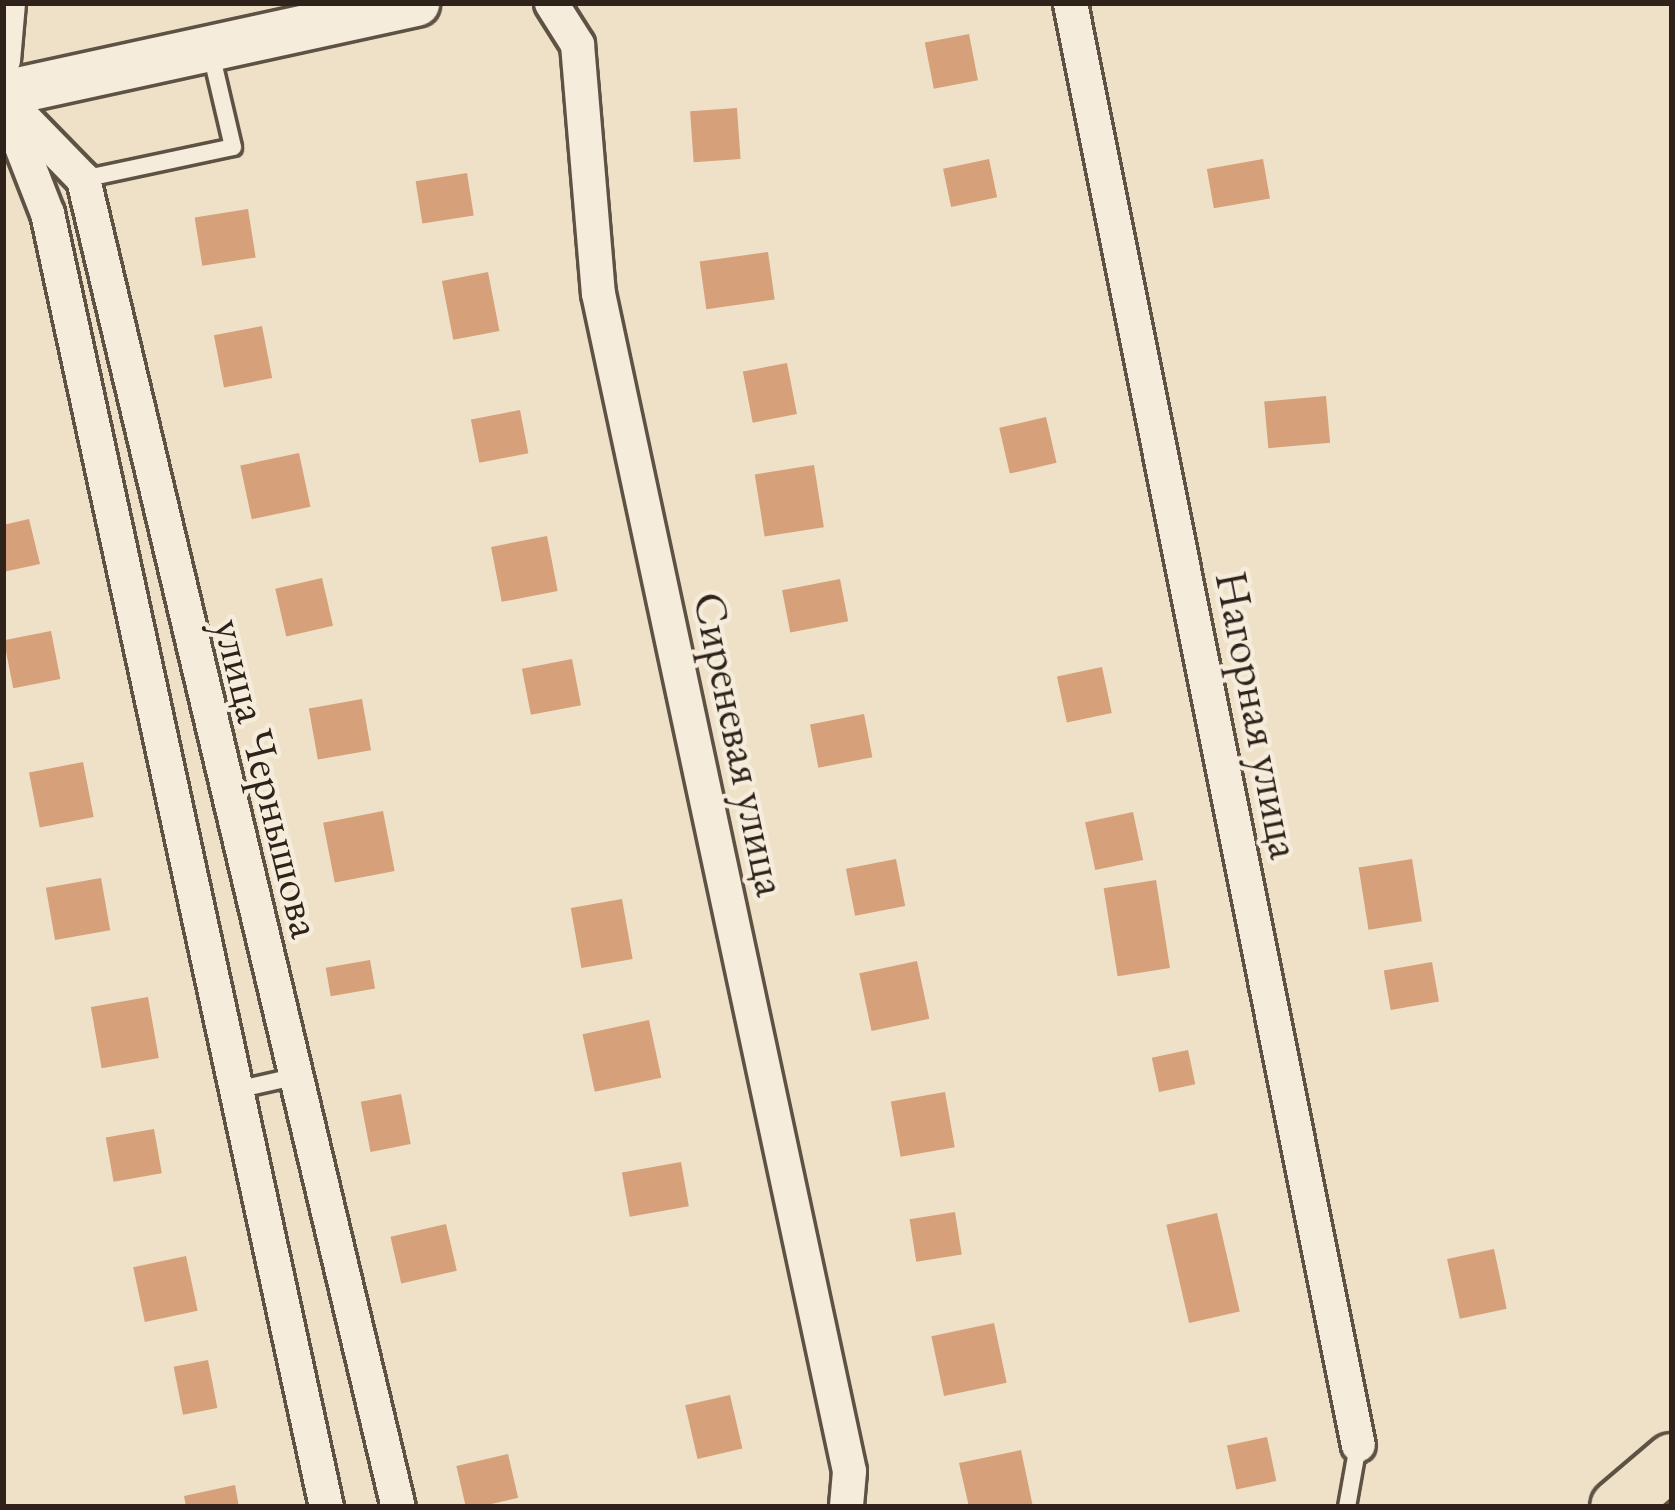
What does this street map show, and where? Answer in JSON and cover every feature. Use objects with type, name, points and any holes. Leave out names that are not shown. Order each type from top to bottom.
[{"type":"highway","points":[[1618,1507],[1672,1462]]},
{"type":"main road","points":[[3,97],[416,3]]},
{"type":"street","points":[[3,61],[8,3]]},
{"type":"street","name":"Сиреневая улица","points":[[551,3],[577,44],[598,293],[849,1471],[846,1507]]},
{"type":"street","name":"Нагорная улица","points":[[1070,3],[1358,1445]]},
{"type":"street","points":[[3,97],[83,179]]},
{"type":"street","name":"улица Чернышова","points":[[3,97],[47,213],[326,1507]]},
{"type":"street","name":"улица Чернышова","points":[[83,179],[298,1076],[302,1137],[398,1507]]},
{"type":"lane","points":[[83,179],[233,147],[210,48]]},
{"type":"lane","points":[[236,1090],[298,1076]]},
{"type":"lane","points":[[1347,1507],[1358,1445]]},
{"type":"building","points":[[969,34],[978,80],[934,89],[925,43]]},
{"type":"building","points":[[737,108],[741,159],[694,162],[690,111]]},
{"type":"building","points":[[989,159],[997,197],[951,207],[943,169]]},
{"type":"building","points":[[1263,159],[1270,198],[1214,208],[1207,169]]},
{"type":"building","points":[[467,173],[474,215],[422,224],[416,181]]},
{"type":"building","points":[[248,209],[256,257],[202,266],[195,217]]},
{"type":"building","points":[[768,252],[775,300],[706,309],[700,262]]},
{"type":"building","points":[[488,272],[499,331],[453,340],[442,281]]},
{"type":"building","points":[[262,326],[272,378],[224,387],[214,335]]},
{"type":"building","points":[[787,363],[797,414],[753,423],[743,372]]},
{"type":"building","points":[[1326,396],[1330,443],[1268,448],[1264,401]]},
{"type":"building","points":[[520,410],[528,453],[479,463],[471,420]]},
{"type":"building","points":[[1046,417],[1057,463],[1010,474],[999,428]]},
{"type":"building","points":[[299,453],[310,507],[252,519],[240,465]]},
{"type":"building","points":[[814,465],[824,527],[765,537],[755,474]]},
{"type":"building","points":[[29,519],[40,564],[3,572],[3,525]]},
{"type":"building","points":[[547,536],[558,591],[502,602],[491,547]]},
{"type":"building","points":[[322,578],[333,626],[286,637],[275,589]]},
{"type":"building","points":[[840,579],[848,621],[790,632],[782,590]]},
{"type":"building","points":[[51,631],[60,679],[13,688],[4,640]]},
{"type":"building","points":[[572,659],[581,705],[531,715],[522,669]]},
{"type":"building","points":[[1102,667],[1112,713],[1067,723],[1057,677]]},
{"type":"building","points":[[362,699],[371,750],[318,760],[309,708]]},
{"type":"building","points":[[864,714],[872,757],[818,768],[810,724]]},
{"type":"building","points":[[83,762],[94,817],[40,827],[29,772]]},
{"type":"building","points":[[383,811],[395,871],[335,883],[323,823]]},
{"type":"building","points":[[1133,812],[1143,860],[1095,870],[1085,822]]},
{"type":"building","points":[[896,859],[905,906],[855,916],[846,869]]},
{"type":"building","points":[[1412,859],[1422,921],[1369,930],[1359,867]]},
{"type":"building","points":[[101,878],[110,930],[55,940],[46,888]]},
{"type":"building","points":[[1156,880],[1170,968],[1118,976],[1104,888]]},
{"type":"building","points":[[622,899],[633,959],[581,968],[571,908]]},
{"type":"building","points":[[370,960],[375,989],[331,996],[326,968]]},
{"type":"building","points":[[917,961],[929,1019],[872,1031],[859,973]]},
{"type":"building","points":[[1432,962],[1439,1001],[1391,1010],[1384,971]]},
{"type":"building","points":[[148,997],[159,1058],[102,1068],[91,1007]]},
{"type":"building","points":[[649,1020],[661,1078],[595,1092],[582,1034]]},
{"type":"building","points":[[1188,1050],[1195,1084],[1159,1092],[1152,1058]]},
{"type":"building","points":[[945,1092],[955,1147],[901,1157],[891,1102]]},
{"type":"building","points":[[401,1094],[411,1144],[370,1152],[361,1102]]},
{"type":"building","points":[[154,1129],[162,1173],[114,1182],[106,1138]]},
{"type":"building","points":[[681,1162],[689,1206],[630,1217],[622,1172]]},
{"type":"building","points":[[955,1212],[962,1254],[916,1262],[910,1219]]},
{"type":"building","points":[[1217,1213],[1240,1311],[1189,1323],[1166,1225]]},
{"type":"building","points":[[446,1224],[457,1271],[401,1284],[390,1237]]},
{"type":"building","points":[[1494,1249],[1507,1309],[1460,1319],[1447,1259]]},
{"type":"building","points":[[186,1256],[198,1311],[145,1322],[133,1267]]},
{"type":"building","points":[[994,1323],[1007,1383],[944,1396],[931,1336]]},
{"type":"building","points":[[208,1360],[217,1408],[183,1415],[174,1367]]},
{"type":"building","points":[[730,1395],[742,1449],[698,1459],[685,1405]]},
{"type":"building","points":[[1267,1437],[1276,1481],[1236,1490],[1227,1446]]},
{"type":"building","points":[[1021,1450],[1033,1507],[969,1507],[959,1463]]},
{"type":"building","points":[[508,1454],[518,1498],[466,1507],[456,1466]]},
{"type":"building","points":[[235,1485],[239,1507],[186,1507],[184,1496]]}]
